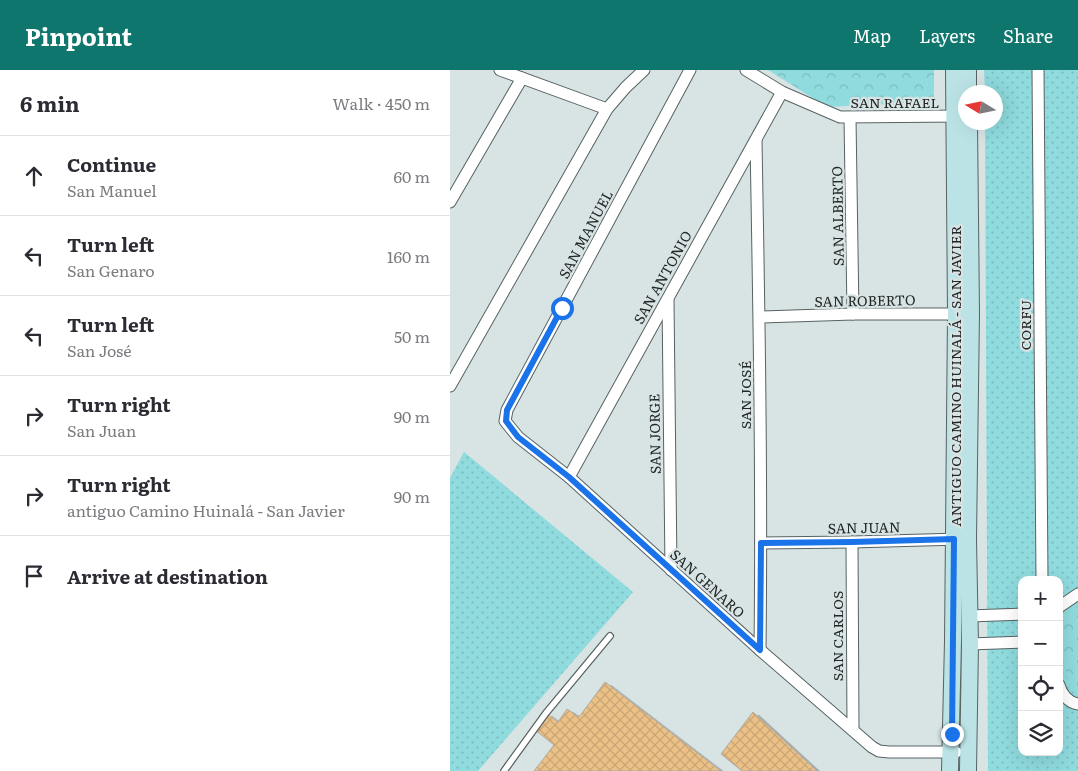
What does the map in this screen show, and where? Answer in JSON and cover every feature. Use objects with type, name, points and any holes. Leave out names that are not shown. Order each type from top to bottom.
[{"type":"main road","points":[[954,70],[958,91]]},
{"type":"main road","points":[[968,70],[968,85]]},
{"type":"main road","points":[[963,130],[961,539],[970,644],[968,771]]},
{"type":"main road","name":"ANTIGUO CAMINO HUINALÁ - SAN JAVIER","points":[[950,771],[961,539]]},
{"type":"street","points":[[500,70],[607,109]]},
{"type":"street","points":[[450,386],[607,109],[644,70]]},
{"type":"street","name":"SAN MANUEL","points":[[518,437],[506,421],[507,410],[690,70]]},
{"type":"street","name":"SAN RAFAEL","points":[[746,70],[782,92],[833,115],[850,118],[958,118]]},
{"type":"street","name":"CORFU","points":[[1038,70],[1042,576]]},
{"type":"street","points":[[450,202],[522,78]]},
{"type":"street","name":"SAN ANTONIO","points":[[569,477],[782,92]]},
{"type":"street","name":"SAN ALBERTO","points":[[850,118],[853,314]]},
{"type":"street","name":"SAN JOSÉ","points":[[756,140],[760,317],[760,650]]},
{"type":"street","name":"SAN JORGE","points":[[668,298],[670,570]]},
{"type":"street","name":"SAN ROBERTO","points":[[760,317],[853,314],[963,314]]},
{"type":"street","name":"SAN GENARO","points":[[518,437],[569,477],[760,650],[879,751],[968,752]]},
{"type":"street","name":"SAN JUAN","points":[[761,543],[961,539]]},
{"type":"street","name":"SAN CARLOS","points":[[852,542],[853,730]]},
{"type":"street","points":[[1063,604],[1078,594]]},
{"type":"street","points":[[969,616],[1018,614]]},
{"type":"street","points":[[970,644],[1018,642]]},
{"type":"street","points":[[1063,694],[1075,704]]},
{"type":"lane","points":[[504,771],[546,713],[610,636]]},
{"type":"green space","points":[[768,70],[934,70],[934,102],[827,107]]},
{"type":"green space","points":[[984,70],[1078,70],[1078,771],[988,771],[985,130],[1003,130],[1003,85],[985,85]]},
{"type":"green space","points":[[464,452],[633,592],[478,771],[450,771],[450,478]]},
{"type":"green space","points":[[1078,607],[1078,693],[1069,687],[1063,656],[1063,616]]},
{"type":"building","points":[[605,682],[721,771],[534,771],[554,745],[534,729],[546,713],[558,722],[567,709],[579,717]]},
{"type":"building","points":[[753,712],[817,771],[742,771],[721,754]]},
{"type":"route","points":[[562,308],[507,410],[505,416],[509,427],[518,437],[569,477],[760,650],[761,543],[954,539],[952,734]]}]
